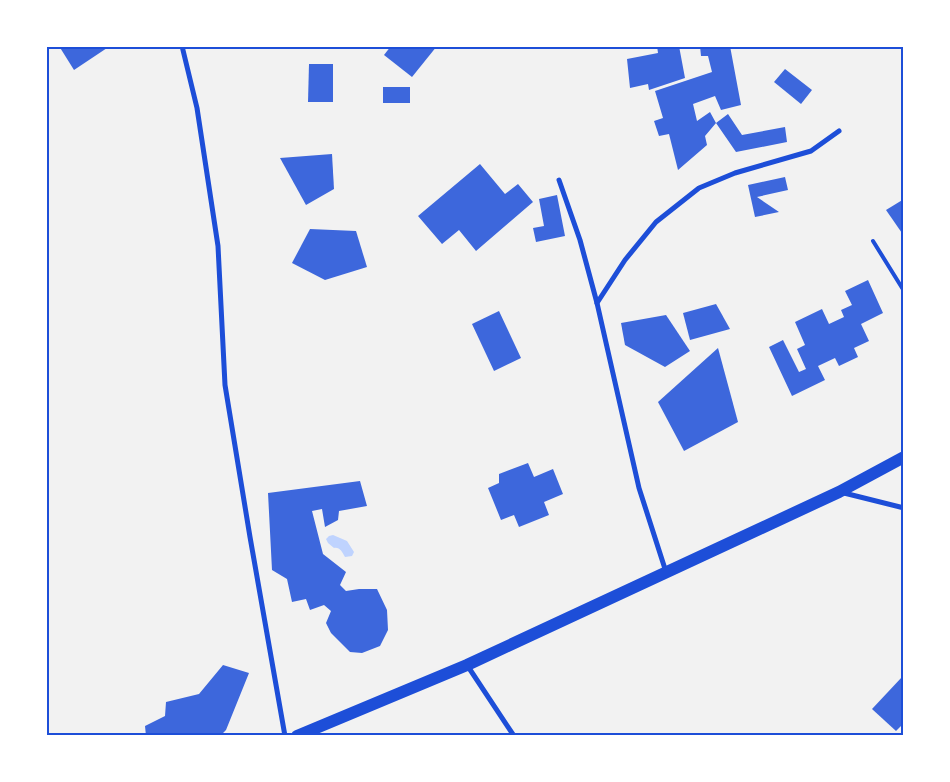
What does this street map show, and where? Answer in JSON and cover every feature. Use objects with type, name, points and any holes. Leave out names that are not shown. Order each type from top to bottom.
[{"type":"main road","points":[[297,736],[466,664],[840,492],[904,457]]},
{"type":"street","points":[[182,46],[197,108],[218,246],[226,386],[285,736]]},
{"type":"street","points":[[597,303],[625,260],[656,222],[699,188],[735,173],[812,152],[839,131]]},
{"type":"street","points":[[558,180],[580,240],[597,303],[639,488],[666,572]]},
{"type":"street","points":[[840,492],[904,508]]},
{"type":"street","points":[[466,664],[514,736]]},
{"type":"lane","points":[[873,241],[904,291]]},
{"type":"water","points":[[333,535],[347,541],[354,552],[352,556],[345,557],[339,549],[334,548],[328,543],[326,539]]},
{"type":"building","points":[[59,46],[110,46],[74,70]]},
{"type":"building","points":[[391,46],[437,46],[412,77],[384,55]]},
{"type":"building","points":[[657,46],[679,46],[685,78],[649,90],[648,84],[630,88],[627,59],[658,53]]},
{"type":"building","points":[[700,46],[730,46],[741,105],[721,110],[715,96],[693,104],[697,121],[710,112],[716,123],[705,136],[707,145],[678,170],[669,134],[659,136],[654,121],[663,118],[655,91],[712,72],[708,56],[701,56]]},
{"type":"building","points":[[309,64],[333,64],[333,102],[308,102]]},
{"type":"building","points":[[785,69],[812,90],[801,104],[774,82]]},
{"type":"building","points":[[383,87],[410,87],[410,103],[383,103]]},
{"type":"building","points":[[728,114],[742,135],[785,127],[787,142],[736,152],[716,123]]},
{"type":"building","points":[[332,154],[334,189],[306,205],[280,158]]},
{"type":"building","points":[[480,164],[505,194],[518,184],[533,202],[476,251],[459,230],[442,244],[418,216]]},
{"type":"building","points":[[785,177],[788,190],[757,197],[779,212],[755,217],[748,185]]},
{"type":"building","points":[[557,195],[565,236],[536,242],[533,228],[544,226],[539,199]]},
{"type":"building","points":[[904,199],[904,236],[886,210]]},
{"type":"building","points":[[310,229],[356,231],[367,267],[325,280],[292,263]]},
{"type":"building","points":[[868,280],[883,313],[861,324],[869,341],[854,348],[858,357],[839,366],[835,358],[818,366],[825,380],[792,396],[769,347],[783,340],[799,372],[806,369],[797,349],[805,345],[795,322],[822,309],[829,324],[844,317],[841,310],[852,305],[845,291]]},
{"type":"building","points":[[716,304],[730,329],[690,340],[683,313]]},
{"type":"building","points":[[499,311],[521,358],[494,371],[472,324]]},
{"type":"building","points":[[666,315],[690,351],[665,367],[625,345],[621,323]]},
{"type":"building","points":[[718,348],[738,422],[684,451],[658,402]]},
{"type":"building","points":[[528,463],[534,477],[553,469],[563,494],[544,502],[549,515],[519,527],[514,515],[501,520],[488,488],[499,483],[499,474]]},
{"type":"building","points":[[360,481],[367,506],[339,511],[338,520],[325,527],[322,509],[312,511],[323,554],[346,572],[340,585],[346,591],[377,589],[387,610],[388,630],[380,646],[362,653],[350,652],[331,633],[326,623],[331,611],[324,605],[310,610],[306,599],[292,602],[287,579],[272,570],[268,493]]},
{"type":"building","points":[[223,665],[249,673],[226,730],[220,736],[146,736],[145,726],[165,716],[166,702],[199,694]]},
{"type":"building","points":[[902,677],[904,680],[904,723],[896,731],[872,709]]}]
